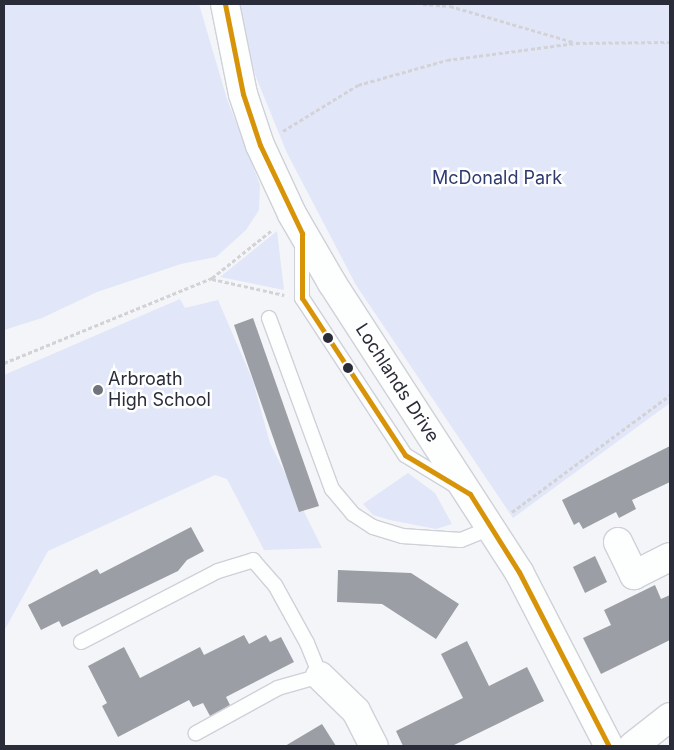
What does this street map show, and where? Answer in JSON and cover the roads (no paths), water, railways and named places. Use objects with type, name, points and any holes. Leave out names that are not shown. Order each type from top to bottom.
[{"type":"street","name":"Lochlands Drive","points":[[224,4],[234,60],[260,144],[297,223],[519,572],[609,746]]},
{"type":"street","points":[[618,542],[634,574],[670,557]]},
{"type":"street","points":[[320,676],[356,711],[374,746]]},
{"type":"street","points":[[633,746],[670,717]]},
{"type":"lane","points":[[297,223],[302,298],[405,455],[470,494]]},
{"type":"lane","points":[[269,318],[332,489],[353,514],[373,528],[402,536],[461,540],[491,528]]},
{"type":"lane","points":[[81,642],[218,571],[252,560],[275,584],[307,643],[320,676],[278,688],[196,733]]},
{"type":"place","name":"Arbroath High School","points":[[98,390]]},
{"type":"park label","name":"McDonald Park","points":[[497,178]]}]
